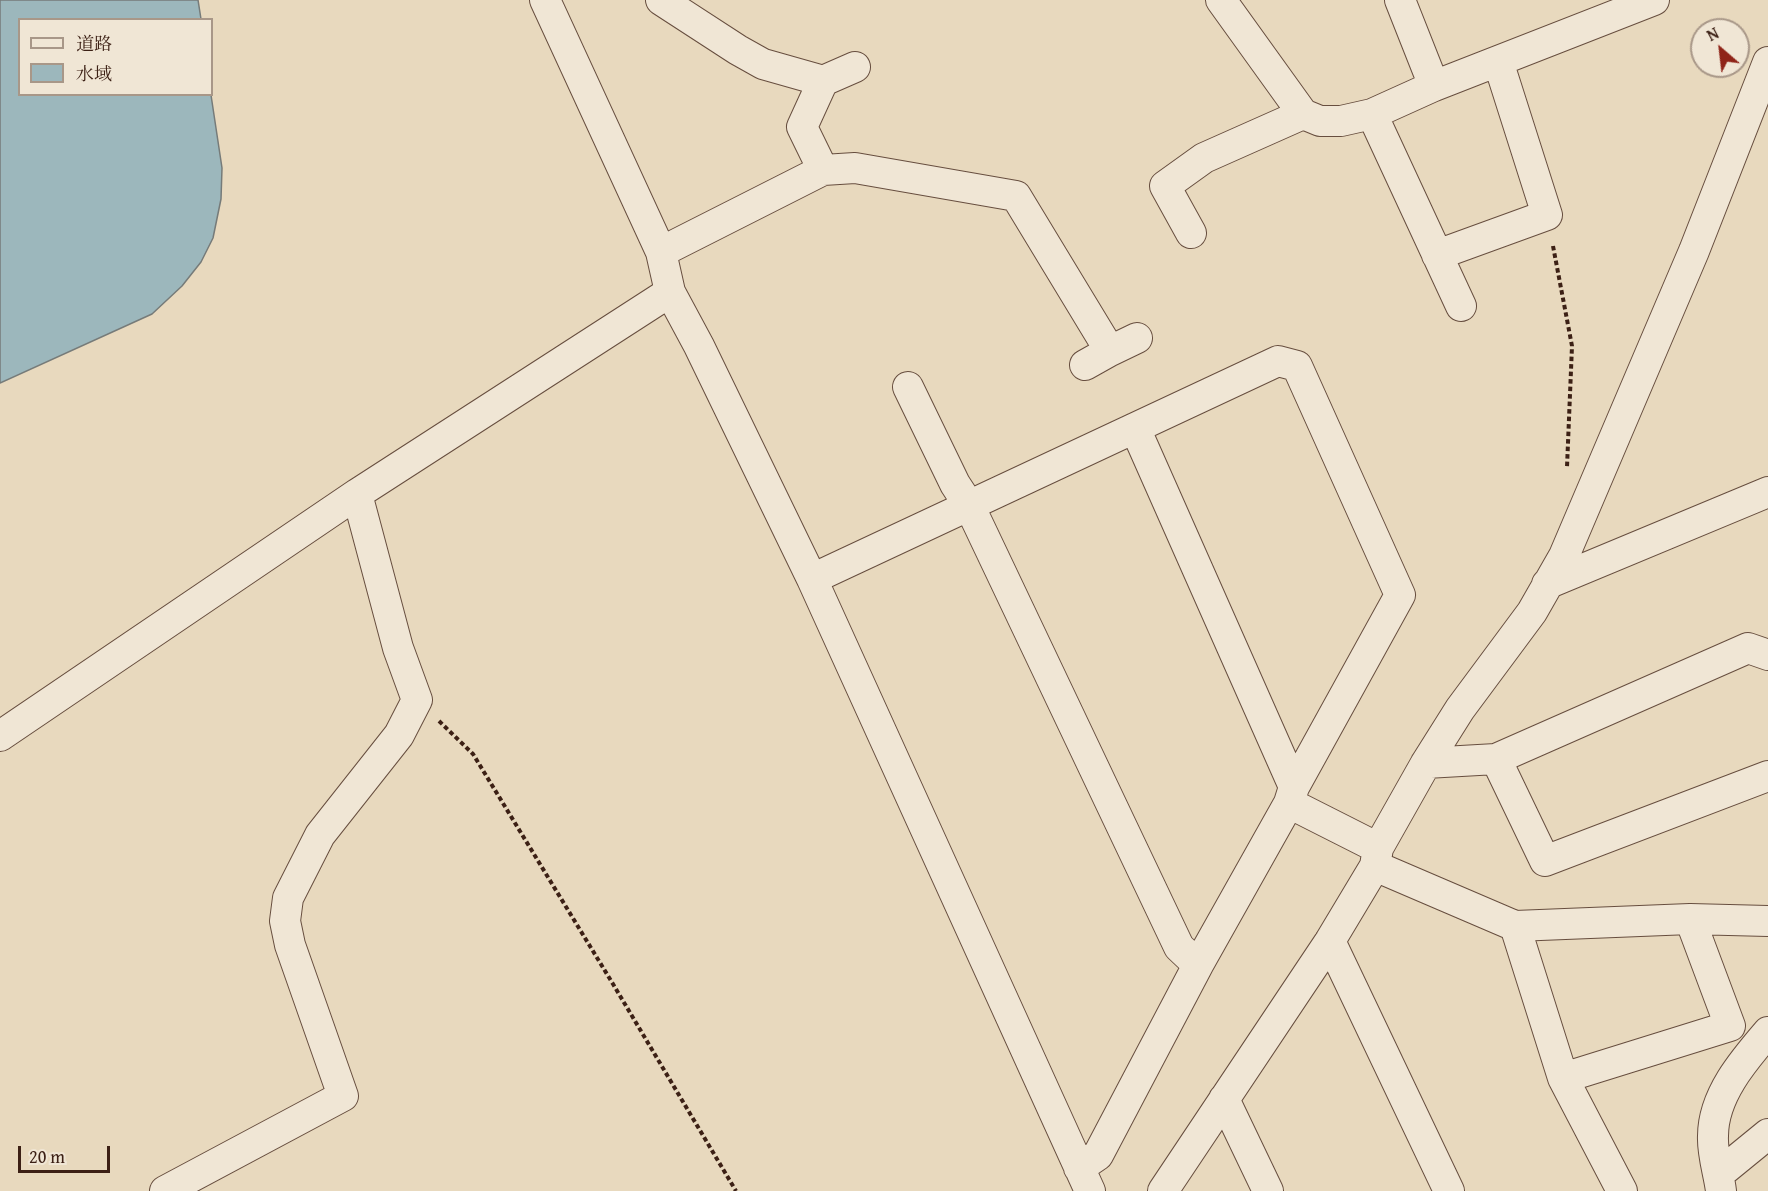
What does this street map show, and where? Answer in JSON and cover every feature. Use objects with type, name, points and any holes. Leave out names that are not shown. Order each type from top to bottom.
[{"type":"street","points":[[545,0],[661,252],[670,292],[699,346],[812,579],[1084,1179]]},
{"type":"street","points":[[661,0],[763,64],[823,81],[855,67]]},
{"type":"street","points":[[1221,0],[1303,114],[1320,121],[1341,121],[1372,114],[1434,86],[1654,0]]},
{"type":"street","points":[[1400,0],[1434,86]]},
{"type":"street","points":[[1437,255],[1547,215],[1498,62]]},
{"type":"street","points":[[1163,1191],[1330,941],[1426,764],[1460,708],[1532,612],[1564,556],[1694,251],[1768,62]]},
{"type":"street","points":[[823,81],[802,127],[823,170]]},
{"type":"street","points":[[1191,233],[1165,186],[1204,158],[1303,114]]},
{"type":"street","points":[[1372,114],[1461,306]]},
{"type":"street","points":[[661,252],[823,170],[855,168],[1016,196],[1098,358],[1137,338]]},
{"type":"street","points":[[0,735],[357,494],[670,292]]},
{"type":"street","points":[[812,579],[1278,361],[1297,366],[1400,595],[1198,964],[1084,1179]]},
{"type":"street","points":[[908,387],[955,484],[970,507],[1179,947],[1198,964]]},
{"type":"street","points":[[1135,428],[1292,795],[1377,857],[1515,926],[1690,920],[1768,921]]},
{"type":"street","points":[[1548,584],[1768,492]]},
{"type":"street","points":[[165,1191],[343,1096],[290,945],[285,921],[288,898],[320,835],[399,735],[417,700],[398,648],[357,494]]},
{"type":"street","points":[[1426,764],[1496,759],[1748,648],[1768,655]]},
{"type":"street","points":[[1496,759],[1545,861],[1768,776]]},
{"type":"street","points":[[1563,1078],[1730,1026],[1690,920]]},
{"type":"street","points":[[1515,926],[1563,1078],[1622,1191]]},
{"type":"street","points":[[1330,941],[1449,1191]]},
{"type":"street","points":[[1720,1183],[1712,1137],[1716,1113],[1731,1081],[1768,1032]]},
{"type":"street","points":[[1224,1099],[1269,1191]]},
{"type":"street","points":[[1720,1183],[1768,1134]]},
{"type":"path","points":[[1547,215],[1572,346],[1567,474]]},
{"type":"path","points":[[417,700],[473,754],[736,1191]]},
{"type":"water","points":[[0,0],[198,0],[201,18],[18,18],[18,96],[211,96],[222,168],[221,199],[213,238],[201,262],[182,286],[152,314],[0,383]]}]
